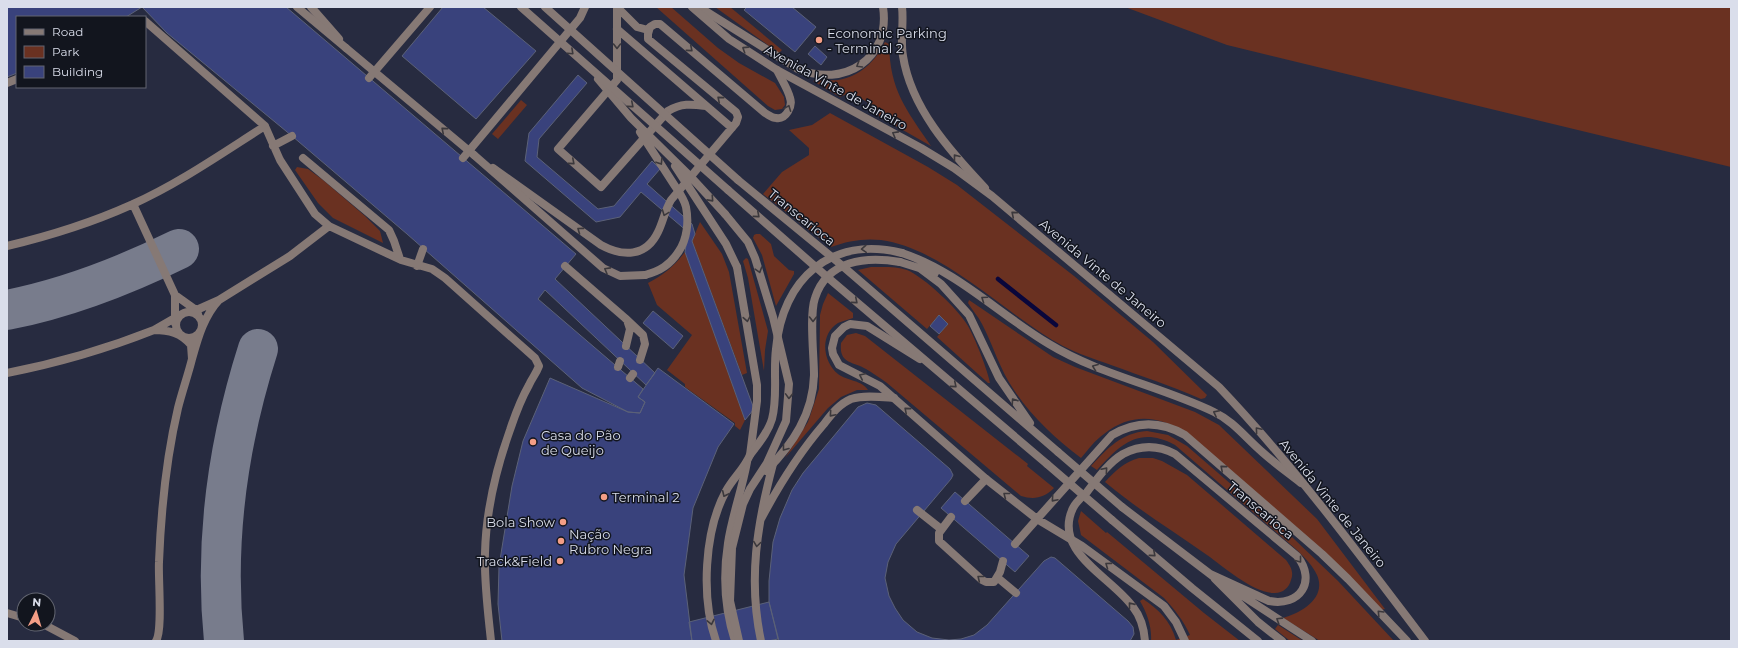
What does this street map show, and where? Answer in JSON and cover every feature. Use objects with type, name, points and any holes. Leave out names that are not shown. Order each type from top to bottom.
[{"type":"street","points":[[297,7],[474,155],[603,268],[620,276],[645,275],[663,268],[670,263],[676,255],[682,246],[685,237],[687,214],[683,200],[630,118],[591,70]]},
{"type":"street","points":[[311,7],[346,48]]},
{"type":"street","points":[[369,78],[430,7]]},
{"type":"street","points":[[521,7],[728,190],[936,369],[1192,588],[1258,641]]},
{"type":"street","name":"Transcarioca","points":[[545,7],[738,180],[839,263],[1122,506],[1210,574],[1312,641]]},
{"type":"street","points":[[463,158],[580,18],[586,7]]},
{"type":"street","points":[[617,7],[617,80],[558,149],[601,187],[668,110],[677,106],[688,104],[706,106]]},
{"type":"street","points":[[617,7],[637,27],[648,30]]},
{"type":"street","name":"Avenida Vinte de Janeiro","points":[[692,7],[729,39],[777,70],[954,168],[992,196],[1219,387],[1250,420],[1311,491],[1425,641]]},
{"type":"street","points":[[699,7],[798,69],[808,74],[831,75],[843,73],[862,64],[878,48],[884,24],[883,7]]},
{"type":"street","points":[[902,7],[901,41],[911,90],[928,119],[958,159],[992,196]]},
{"type":"street","points":[[146,22],[265,126],[280,160],[315,214],[329,226],[400,259],[417,266],[432,269],[535,358],[539,366],[536,374],[529,384],[510,429],[497,469],[492,492],[485,552],[486,593],[491,641]]},
{"type":"street","points":[[474,155],[609,250],[616,252],[640,251],[651,242],[657,233],[671,200],[732,128],[738,117],[736,112],[648,39],[648,30],[650,27],[655,24],[660,24],[765,113],[777,119],[786,114],[791,104],[790,98],[777,70]]},
{"type":"street","points":[[617,29],[732,128]]},
{"type":"street","points":[[630,118],[665,151],[725,214],[748,242],[755,258],[773,317],[789,384],[786,421],[767,463],[743,504],[732,548],[730,601],[739,641]]},
{"type":"street","points":[[7,246],[77,226],[133,204],[202,166],[265,126]]},
{"type":"street","points":[[274,146],[292,136]]},
{"type":"street","points":[[665,151],[726,244],[737,267],[755,370],[757,401],[743,487],[728,543],[726,564],[728,612],[735,641]]},
{"type":"street","points":[[303,158],[389,230],[400,259]]},
{"type":"street","points":[[133,204],[175,295],[177,320],[184,337]]},
{"type":"street","points":[[7,373],[81,356],[120,344],[195,312],[219,300],[290,256],[329,226]]},
{"type":"street","points":[[716,641],[710,614],[708,588],[709,547],[716,514],[725,492],[765,434],[772,419],[774,407],[776,349],[779,327],[787,304],[803,279],[821,263],[854,250],[876,248],[902,254],[926,263],[963,285],[1047,344],[1070,356],[1199,406],[1228,420],[1260,451],[1311,491]]},
{"type":"street","points":[[417,266],[424,249]]},
{"type":"street","points":[[755,482],[773,464],[798,431],[808,413],[813,394],[814,375],[813,314],[815,299],[824,280],[843,266],[854,262],[877,259],[900,262],[933,272],[963,285]]},
{"type":"street","points":[[565,266],[643,335],[645,344],[640,360]]},
{"type":"street","name":"Transcarioca","points":[[919,268],[941,284],[968,315],[999,378],[1024,415],[1046,442]]},
{"type":"street","points":[[175,295],[195,312],[201,321],[201,329],[192,337],[184,337]]},
{"type":"street","points":[[156,641],[159,638],[160,624],[158,579],[163,495],[178,408],[201,329],[213,306],[219,300]]},
{"type":"street","points":[[625,318],[630,329],[626,346]]},
{"type":"street","points":[[936,369],[868,326],[850,324],[844,327],[836,336],[832,348],[833,354],[839,364],[874,382],[986,479],[1037,519],[1070,538],[1164,606],[1176,622],[1185,640]]},
{"type":"street","points":[[154,330],[171,331],[184,337],[192,345],[192,359]]},
{"type":"street","points":[[761,519],[781,482],[805,446],[836,409],[850,400],[859,397],[894,398]]},
{"type":"street","points":[[1015,544],[1112,435],[1120,430],[1138,424],[1157,424],[1167,426],[1185,435],[1322,554],[1407,641]]},
{"type":"street","name":"Transcarioca","points":[[1070,538],[1069,526],[1074,507],[1109,466],[1119,457],[1136,449],[1145,447],[1166,450],[1189,464],[1296,556],[1304,568],[1305,575],[1303,589],[1299,594],[1287,602],[1278,602],[1269,601],[1210,574]]},
{"type":"street","points":[[761,641],[757,621],[754,562],[766,489],[773,464]]},
{"type":"street","points":[[965,501],[986,479]]},
{"type":"street","points":[[917,510],[941,529]]},
{"type":"street","points":[[951,517],[941,529],[938,537],[939,541],[982,580],[990,583],[998,578],[1003,561]]},
{"type":"street","points":[[1070,538],[1081,557],[1133,606],[1140,619],[1145,641]]},
{"type":"street","name":"Transcarioca","points":[[1210,574],[1258,622],[1282,641]]},
{"type":"street","points":[[998,578],[1016,593]]},
{"type":"street","points":[[56,629],[75,641]]},
{"type":"green space","points":[[656,7],[671,7],[718,48],[739,63],[775,83],[784,97],[785,105],[782,109],[775,110],[768,106]]},
{"type":"green space","points":[[715,7],[730,7],[782,50],[779,53]]},
{"type":"green space","points":[[1125,7],[1731,7],[1731,167],[1227,45]]},
{"type":"green space","points":[[885,42],[889,44],[892,75],[901,99],[931,146],[880,117],[867,102],[851,92],[840,97],[813,81],[838,80],[860,72],[877,56]]},
{"type":"green space","points":[[521,100],[527,105],[498,139],[492,134]]},
{"type":"green space","points":[[830,113],[928,167],[957,185],[1074,276],[1153,342],[1207,395],[1205,398],[1201,399],[1168,385],[1081,354],[1063,346],[952,270],[929,256],[905,246],[881,240],[868,239],[843,243],[831,247],[763,194],[782,172],[809,155],[809,148],[789,130],[812,125]]},
{"type":"green space","points":[[297,167],[308,169],[365,216],[380,231],[383,243],[333,218],[318,203],[295,170]]},
{"type":"green space","points":[[700,222],[722,254],[729,272],[747,373],[742,375],[692,241]]},
{"type":"green space","points":[[756,234],[760,234],[771,244],[774,256],[789,270],[794,271],[794,274],[776,306],[762,255],[753,238]]},
{"type":"green space","points":[[685,252],[745,420],[740,430],[735,426],[735,423],[685,387],[685,384],[667,370],[692,335],[657,305],[648,283],[668,270]]},
{"type":"green space","points":[[746,258],[748,259],[768,331],[764,371],[748,278],[743,261]]},
{"type":"green space","points":[[871,267],[894,267],[907,270],[922,279],[949,303],[957,311],[971,331],[978,346],[990,383],[988,383],[937,337],[948,324],[938,316],[927,329],[858,270]]},
{"type":"green space","points":[[828,293],[853,313],[853,318],[838,323],[832,328],[826,341],[826,356],[833,369],[838,374],[862,384],[868,390],[857,390],[841,397],[828,408],[785,458],[808,422],[819,389],[820,315]]},
{"type":"green space","points":[[969,300],[1053,357],[1075,367],[1195,412],[1219,425],[1317,519],[1385,609],[1381,610],[1187,433],[1177,427],[1156,420],[1146,419],[1125,422],[1114,427],[1101,436],[1081,458],[1045,427],[1021,400],[1009,382],[979,318],[968,303]]},
{"type":"green space","points":[[856,333],[865,336],[1028,464],[1027,466],[1054,488],[1043,496],[1035,498],[1021,496],[887,383],[866,369],[844,358],[841,350],[841,343],[847,335]]},
{"type":"green space","points":[[1147,431],[1168,435],[1187,446],[1293,538],[1338,581],[1394,641],[1320,641],[1283,618],[1290,616],[1304,608],[1315,597],[1318,591],[1319,583],[1313,568],[1298,551],[1175,445],[1151,437],[1141,438],[1132,441],[1114,452],[1097,470],[1091,466],[1103,453],[1122,438],[1138,432]]},
{"type":"green space","points":[[1139,458],[1153,458],[1162,461],[1187,475],[1286,560],[1291,567],[1292,572],[1292,577],[1287,588],[1279,593],[1273,593],[1265,592],[1247,584],[1142,511],[1105,482],[1120,467]]},
{"type":"green space","points":[[1081,511],[1106,533],[1107,532],[1240,641],[1151,641],[1151,631],[1148,620],[1140,601],[1143,599],[1163,616],[1171,627],[1176,640],[1190,635],[1178,615],[1164,598],[1081,535],[1078,521]]},
{"type":"green space","points":[[1278,625],[1303,641],[1290,641],[1275,629]]},
{"type":"building","points":[[7,7],[142,7],[128,16],[16,16],[16,73],[7,77]]},
{"type":"building","points":[[142,7],[286,7],[576,254],[555,279],[655,373],[646,385],[545,290],[538,299],[643,389],[638,397],[645,402],[640,413],[628,412],[582,388],[407,234],[292,136],[167,33]]},
{"type":"building","points":[[443,7],[483,7],[536,51],[476,119],[402,56]]},
{"type":"building","points":[[747,7],[792,7],[816,27],[795,52],[744,10]]},
{"type":"building","points":[[815,46],[827,57],[821,65],[808,54]]},
{"type":"building","points":[[578,75],[587,83],[539,139],[537,157],[598,209],[614,206],[652,161],[660,169],[647,184],[692,224],[695,234],[692,241],[754,409],[745,420],[685,252],[688,232],[641,192],[620,217],[596,222],[525,161],[529,133]]},
{"type":"building","points":[[653,311],[683,336],[673,349],[643,323]]},
{"type":"building","points":[[939,315],[948,324],[939,334],[930,326]]},
{"type":"building","name":"Terminal 2","points":[[658,368],[734,424],[718,447],[693,508],[684,575],[692,641],[502,641],[498,604],[499,566],[512,486],[523,441],[550,378],[628,412],[640,413],[645,402],[638,397]]},
{"type":"building","points":[[867,403],[876,405],[950,469],[953,475],[896,544],[888,562],[885,578],[889,596],[903,620],[917,632],[932,638],[949,640],[961,639],[974,635],[987,625],[1044,561],[1051,557],[1055,558],[1128,621],[1133,627],[1134,634],[1130,641],[779,641],[769,602],[769,581],[773,542],[780,518],[792,490],[803,473],[858,407]]},
{"type":"building","points":[[955,492],[1029,556],[1015,572],[941,508]]},
{"type":"building","points":[[769,602],[778,639],[768,641],[692,641],[689,622]]},
{"type":"waterway","points":[[998,279],[1056,325]]},
{"type":"taxiway","points":[[7,310],[74,293],[138,268],[179,249]]},
{"type":"taxiway","points":[[224,641],[221,604],[221,567],[222,530],[226,493],[231,457],[239,420],[258,349]]},
{"type":"place","name":"Economic Parking - Terminal 2","points":[[819,40]]},
{"type":"place","name":"Casa do Pão de Queijo","points":[[533,442]]},
{"type":"place","name":"Terminal 2","points":[[604,497]]},
{"type":"place","name":"Bola Show","points":[[563,522]]},
{"type":"place","name":"Nação Rubro Negra","points":[[561,541]]},
{"type":"place","name":"Track&Field","points":[[560,561]]}]
